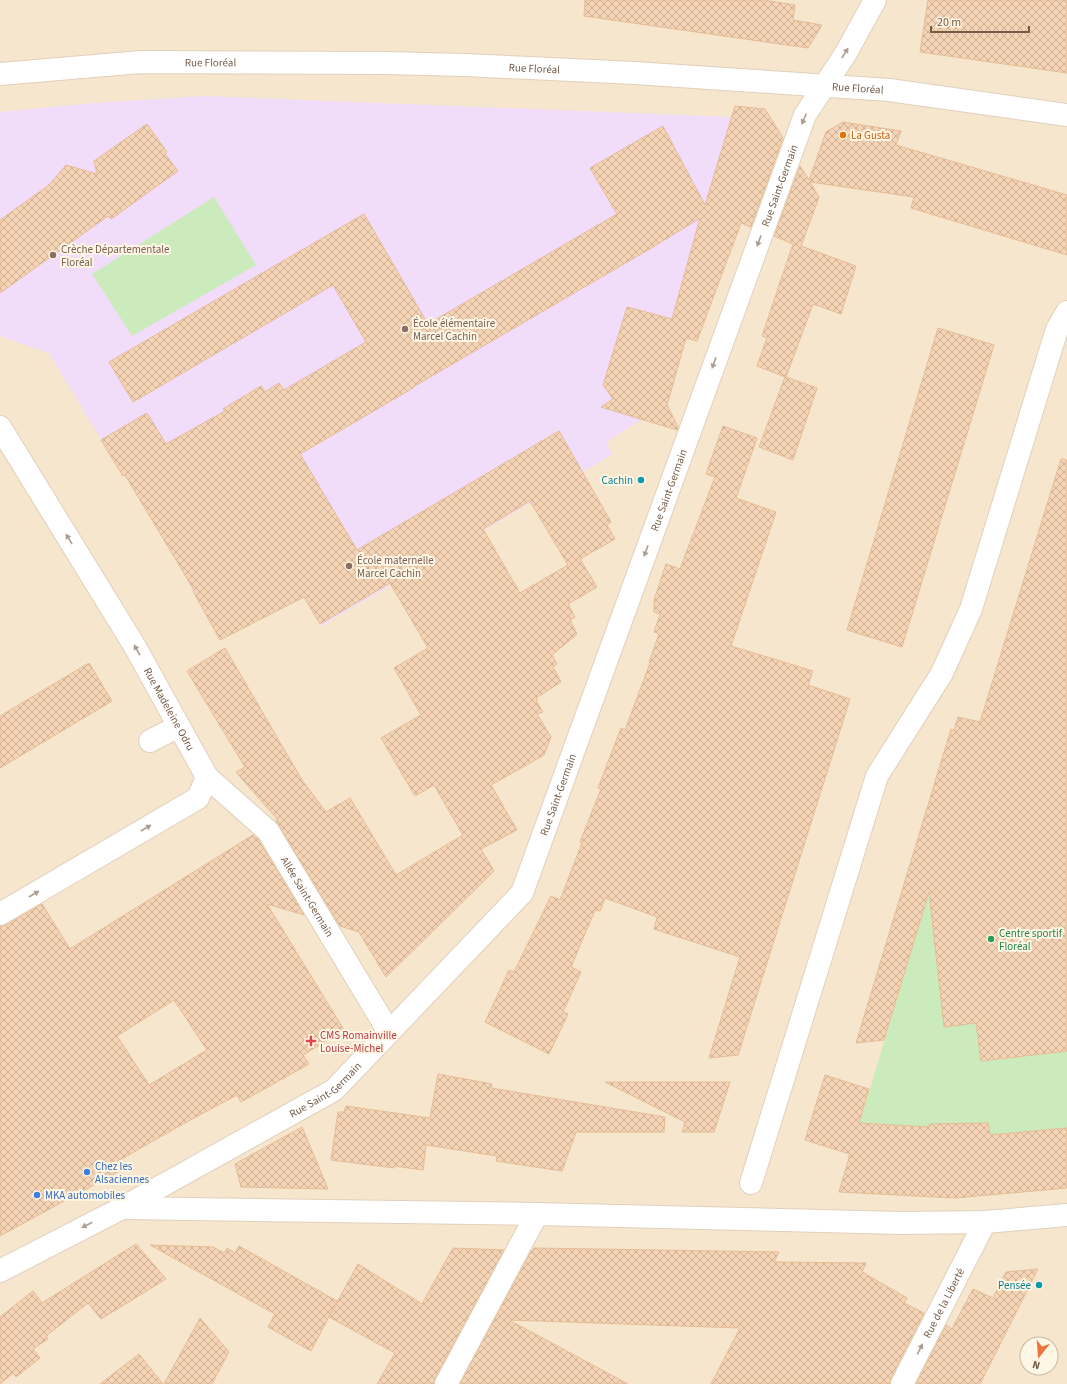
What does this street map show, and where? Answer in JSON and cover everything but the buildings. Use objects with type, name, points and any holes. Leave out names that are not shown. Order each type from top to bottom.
[{"type":"street","name":"Rue Saint-Germain","points":[[0,1271],[122,1208],[334,1090],[522,893],[805,115],[846,53],[875,0]]},
{"type":"street","name":"Rue Floréal","points":[[0,74],[141,62],[387,63],[465,65],[635,73],[889,90],[1067,115]]},
{"type":"street","points":[[751,1183],[877,776],[942,673],[971,609],[1056,329],[1067,312]]},
{"type":"street","name":"Rue Madeleine Odru","points":[[0,427],[134,646],[207,777]]},
{"type":"street","points":[[150,741],[179,726]]},
{"type":"street","name":"Allée Saint-Germain","points":[[207,777],[268,831],[389,1032]]},
{"type":"street","points":[[0,914],[198,798],[207,777]]},
{"type":"street","points":[[122,1208],[537,1214],[901,1223],[984,1222],[1067,1215]]},
{"type":"street","points":[[446,1384],[537,1214]]},
{"type":"street","name":"Rue de la Liberté","points":[[902,1384],[984,1222]]},
{"type":"shaded area","points":[[0,0],[1067,0],[1067,1384],[0,1384]]},
{"type":"shaded area","points":[[205,96],[732,117],[641,420],[606,442],[613,454],[321,626],[304,597],[220,640],[173,555],[125,475],[123,476],[49,353],[0,336],[0,112],[93,103]]},
{"type":"green space","points":[[214,197],[256,265],[132,336],[92,274]]},
{"type":"green space","name":"Centre sportif Floréal","points":[[955,806],[1067,839],[1067,1188],[933,1197],[839,1192]]},
{"type":"place","name":"La Gusta","points":[[843,135]]},
{"type":"place","name":"Crèche Départementale Floréal","points":[[53,255]]},
{"type":"place","name":"École élémentaire Marcel Cachin","points":[[405,329]]},
{"type":"place","name":"Cachin","points":[[641,480]]},
{"type":"place","name":"École maternelle Marcel Cachin","points":[[349,566]]},
{"type":"place","name":"Centre sportif Floréal","points":[[991,939]]},
{"type":"place","name":"CMS Romainville Louise-Michel","points":[[311,1041]]},
{"type":"place","name":"Chez les Alsaciennes","points":[[87,1172]]},
{"type":"place","name":"MKA automobiles","points":[[37,1195]]},
{"type":"place","name":"Pensée","points":[[1039,1285]]}]
